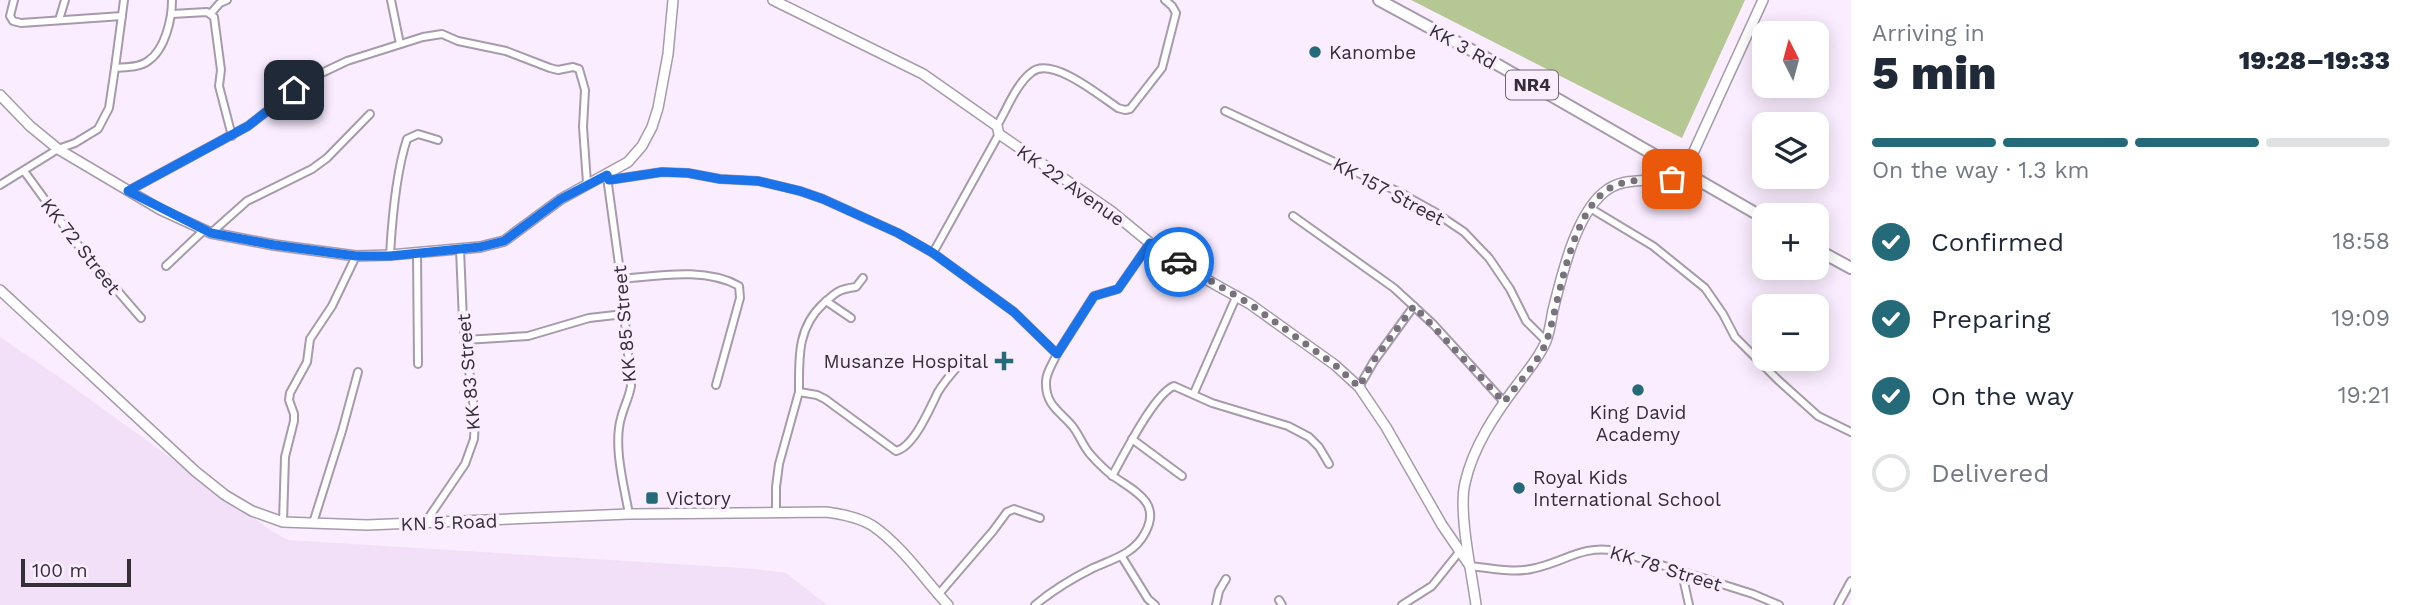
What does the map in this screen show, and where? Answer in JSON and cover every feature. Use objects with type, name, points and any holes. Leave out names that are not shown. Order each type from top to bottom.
[{"type":"highway","name":"KK 3 Rd","points":[[1379,0],[1752,211]]},
{"type":"highway","points":[[1829,255],[1851,268]]},
{"type":"main road","points":[[0,95],[58,149],[128,191],[208,231],[274,245],[356,256],[390,256],[492,245],[504,241],[550,206],[587,183],[608,177],[628,162],[642,146],[658,108],[668,54],[673,0]]},
{"type":"main road","name":"KK 22 Avenue","points":[[773,0],[914,69],[1111,211],[1150,243],[1193,272],[1237,295],[1335,365],[1359,387],[1386,427],[1442,525],[1471,566]]},
{"type":"main road","points":[[1476,605],[1463,504],[1464,486],[1480,444],[1504,402],[1546,341],[1573,246],[1590,208],[1604,192],[1613,187],[1641,179],[1672,179],[1684,173],[1763,0]]},
{"type":"main road","name":"KN 5 Road","points":[[0,290],[195,471],[225,495],[252,511],[283,522],[367,525],[629,513],[776,511],[846,515],[871,524],[887,538],[948,605]]},
{"type":"street","points":[[14,0],[10,16],[13,21],[21,23],[122,16]]},
{"type":"street","points":[[60,20],[65,0]]},
{"type":"street","points":[[0,184],[58,149],[75,143],[98,129],[109,108],[124,0]]},
{"type":"street","points":[[115,68],[148,62],[159,50],[172,14],[172,0]]},
{"type":"street","points":[[211,13],[227,0]]},
{"type":"street","points":[[391,0],[400,44]]},
{"type":"street","points":[[933,253],[1024,80],[1034,70],[1052,68],[1118,108],[1130,109],[1161,68],[1176,13],[1164,0]]},
{"type":"street","points":[[172,14],[207,12],[214,17],[221,70],[219,86],[232,136]]},
{"type":"street","points":[[128,191],[232,136],[307,80],[347,61],[423,37],[442,34],[458,41],[506,51],[558,70],[576,67],[585,90],[583,127],[587,183]]},
{"type":"street","name":"KK 157 Street","points":[[1225,111],[1401,193],[1464,232],[1489,258],[1510,289],[1526,321],[1546,341]]},
{"type":"street","points":[[166,266],[247,201],[312,169],[327,158],[370,114]]},
{"type":"street","points":[[390,256],[392,216],[407,139],[418,134],[438,140]]},
{"type":"street","name":"KK 72 Street","points":[[24,171],[78,245],[141,318]]},
{"type":"street","points":[[608,177],[680,172],[758,181],[800,191],[898,233],[933,253],[1014,312],[1057,354]]},
{"type":"street","name":"KK 85 Street","points":[[608,177],[631,386],[620,419],[619,436],[620,464],[629,513]]},
{"type":"street","points":[[1590,208],[1653,246],[1705,288],[1735,337],[1769,372],[1818,416],[1851,432]]},
{"type":"street","points":[[1293,216],[1394,288],[1504,402]]},
{"type":"street","points":[[1035,605],[1069,581],[1137,546],[1150,521],[1150,510],[1138,492],[1112,475],[1088,453],[1071,425],[1054,409],[1045,379],[1057,354],[1094,296],[1118,289],[1150,243]]},
{"type":"street","name":"KK 83 Street","points":[[425,523],[465,464],[474,439],[475,418],[465,340],[460,249]]},
{"type":"street","points":[[417,253],[418,364]]},
{"type":"street","points":[[283,522],[285,457],[294,421],[290,393],[307,362],[313,333],[332,306],[356,256]]},
{"type":"street","points":[[621,279],[680,274],[707,276],[739,286],[740,298],[716,385]]},
{"type":"street","points":[[776,511],[779,464],[799,392],[801,341],[811,317],[826,301],[843,288],[856,287],[863,278]]},
{"type":"street","points":[[1194,394],[1237,295]]},
{"type":"street","points":[[826,301],[851,318]]},
{"type":"street","points":[[1359,387],[1374,360],[1414,306]]},
{"type":"street","points":[[465,340],[528,336],[583,320],[624,314]]},
{"type":"street","points":[[799,392],[817,395],[896,451],[906,445],[959,365]]},
{"type":"street","points":[[313,523],[358,372]]},
{"type":"street","points":[[1112,475],[1132,439],[1168,388],[1174,386],[1223,407],[1288,426],[1309,437],[1329,464]]},
{"type":"street","points":[[1132,439],[1182,476]]},
{"type":"street","points":[[938,594],[1007,512],[1014,509],[1040,518]]},
{"type":"street","name":"KK 78 Street","points":[[1471,566],[1523,571],[1577,552],[1604,548],[1753,594],[1779,605]]},
{"type":"street","points":[[1402,605],[1432,586],[1460,551]]},
{"type":"street","points":[[1122,556],[1148,600],[1154,605]]},
{"type":"street","points":[[1682,573],[1689,605]]},
{"type":"street","points":[[1216,605],[1226,579]]},
{"type":"street","points":[[1838,605],[1851,582]]},
{"type":"shaded area","points":[[0,337],[273,532],[288,540],[756,569],[786,573],[827,605],[0,605]]},
{"type":"green space","points":[[1411,0],[1745,0],[1682,138]]},
{"type":"way so far","points":[[1179,262],[1250,304],[1335,365],[1359,387],[1374,360],[1414,306],[1504,402],[1546,341],[1573,246],[1590,208],[1604,192],[1625,182],[1654,178],[1672,179]]},
{"type":"place","name":"Kanombe","points":[[1315,52]]},
{"type":"place","name":"Musanze Hospital","points":[[1004,361]]},
{"type":"place","name":"King David Academy","points":[[1638,390]]},
{"type":"place","name":"Royal Kids International School","points":[[1519,488]]},
{"type":"place","name":"Victory","points":[[652,498]]},
{"type":"route","points":[[294,90],[232,136],[128,191],[211,233],[356,256],[390,256],[480,247],[504,241],[561,199],[587,183],[607,175],[609,180],[680,172],[720,179],[758,181],[823,199],[898,233],[933,253],[1014,312],[1057,354],[1088,303],[1101,292],[1118,289],[1150,243],[1179,262]]}]
